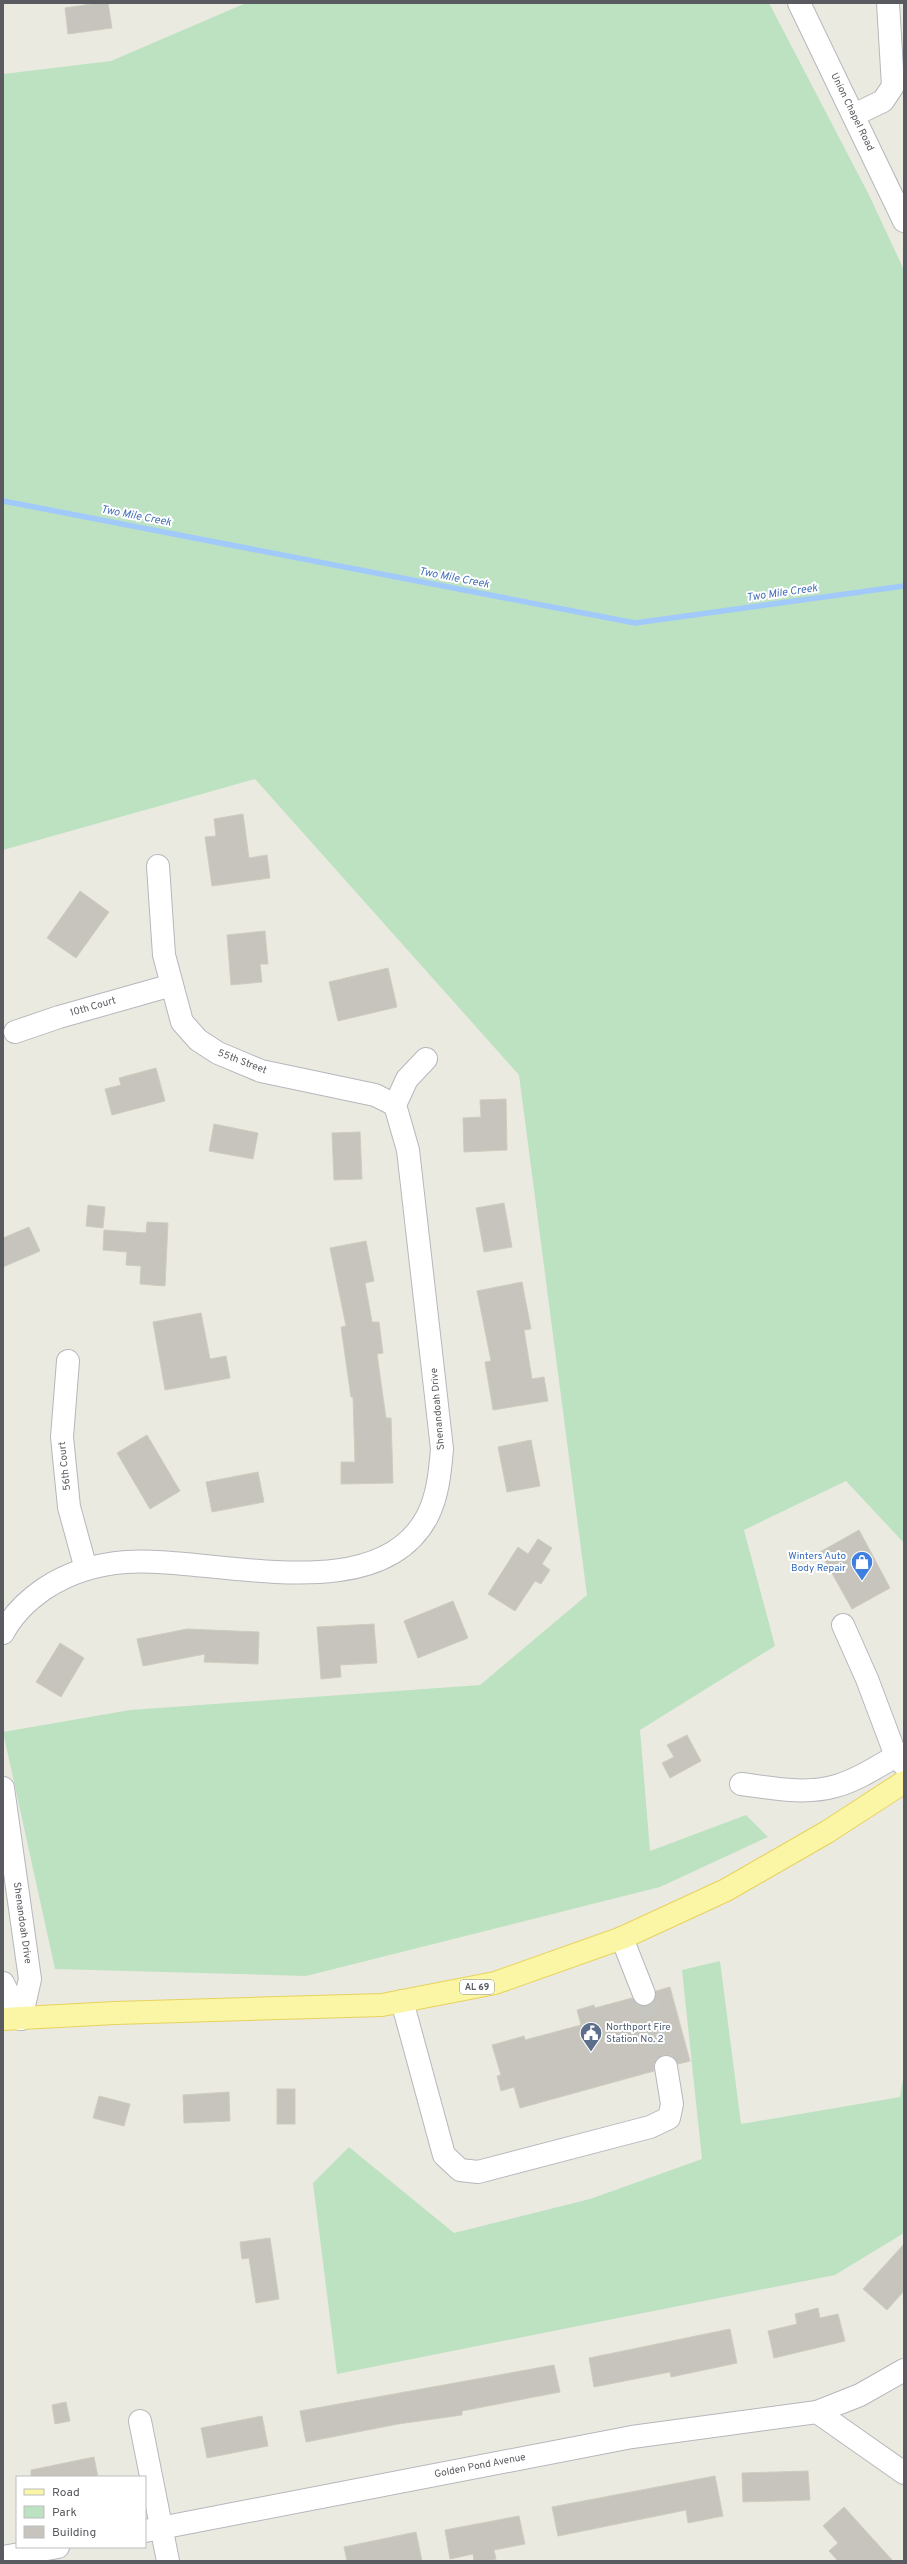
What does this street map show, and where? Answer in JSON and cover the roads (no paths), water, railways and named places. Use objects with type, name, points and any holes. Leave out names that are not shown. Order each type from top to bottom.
[{"type":"main road","name":"AL 69","points":[[12,2019],[115,2013],[382,2005],[495,1983],[622,1938],[726,1890],[827,1832],[904,1782]]},
{"type":"street","name":"Union Chapel Road","points":[[799,3],[904,221]]},
{"type":"street","points":[[854,115],[883,101],[893,86],[888,3]]},
{"type":"street","name":"55th Street","points":[[158,866],[164,955],[182,1022],[198,1040],[218,1053],[261,1071],[375,1095],[396,1105]]},
{"type":"street","name":"10th Court","points":[[14,1032],[59,1016],[172,985]]},
{"type":"street","points":[[396,1105],[407,1079],[426,1059]]},
{"type":"street","name":"Shenandoah Drive","points":[[3,1633],[19,1610],[37,1594],[56,1581],[86,1569],[125,1562],[149,1562],[265,1570],[333,1572],[355,1569],[376,1562],[397,1551],[413,1536],[427,1517],[435,1496],[440,1472],[441,1434],[408,1150],[396,1105]]},
{"type":"street","name":"56th Court","points":[[68,1361],[62,1436],[69,1507],[86,1569]]},
{"type":"street","points":[[741,1784],[790,1790],[819,1790],[852,1780],[900,1761],[867,1678],[843,1625]]},
{"type":"street","name":"Shenandoah Drive","points":[[3,1788],[30,1979],[12,2019]]},
{"type":"street","points":[[622,1938],[644,1994]]},
{"type":"street","points":[[3,1983],[12,2019]]},
{"type":"street","points":[[402,2002],[444,2155],[460,2170],[478,2172],[650,2127],[669,2118],[672,2104],[666,2067]]},
{"type":"street","name":"Golden Pond Avenue","points":[[154,2529],[632,2438],[817,2412],[860,2395],[904,2370]]},
{"type":"street","points":[[817,2412],[904,2473]]},
{"type":"street","points":[[140,2421],[154,2529],[168,2561]]},
{"type":"street","points":[[3,2556],[52,2548]]},
{"type":"waterway","name":"Two Mile Creek","points":[[3,501],[635,623],[904,586]]},
{"type":"tunnel","points":[[644,1994],[666,2067]]},
{"type":"place","name":"Winters Auto Body Repair","points":[[862,1582]]},
{"type":"place","name":"Northport Fire Station No. 2","points":[[591,2052]]}]
